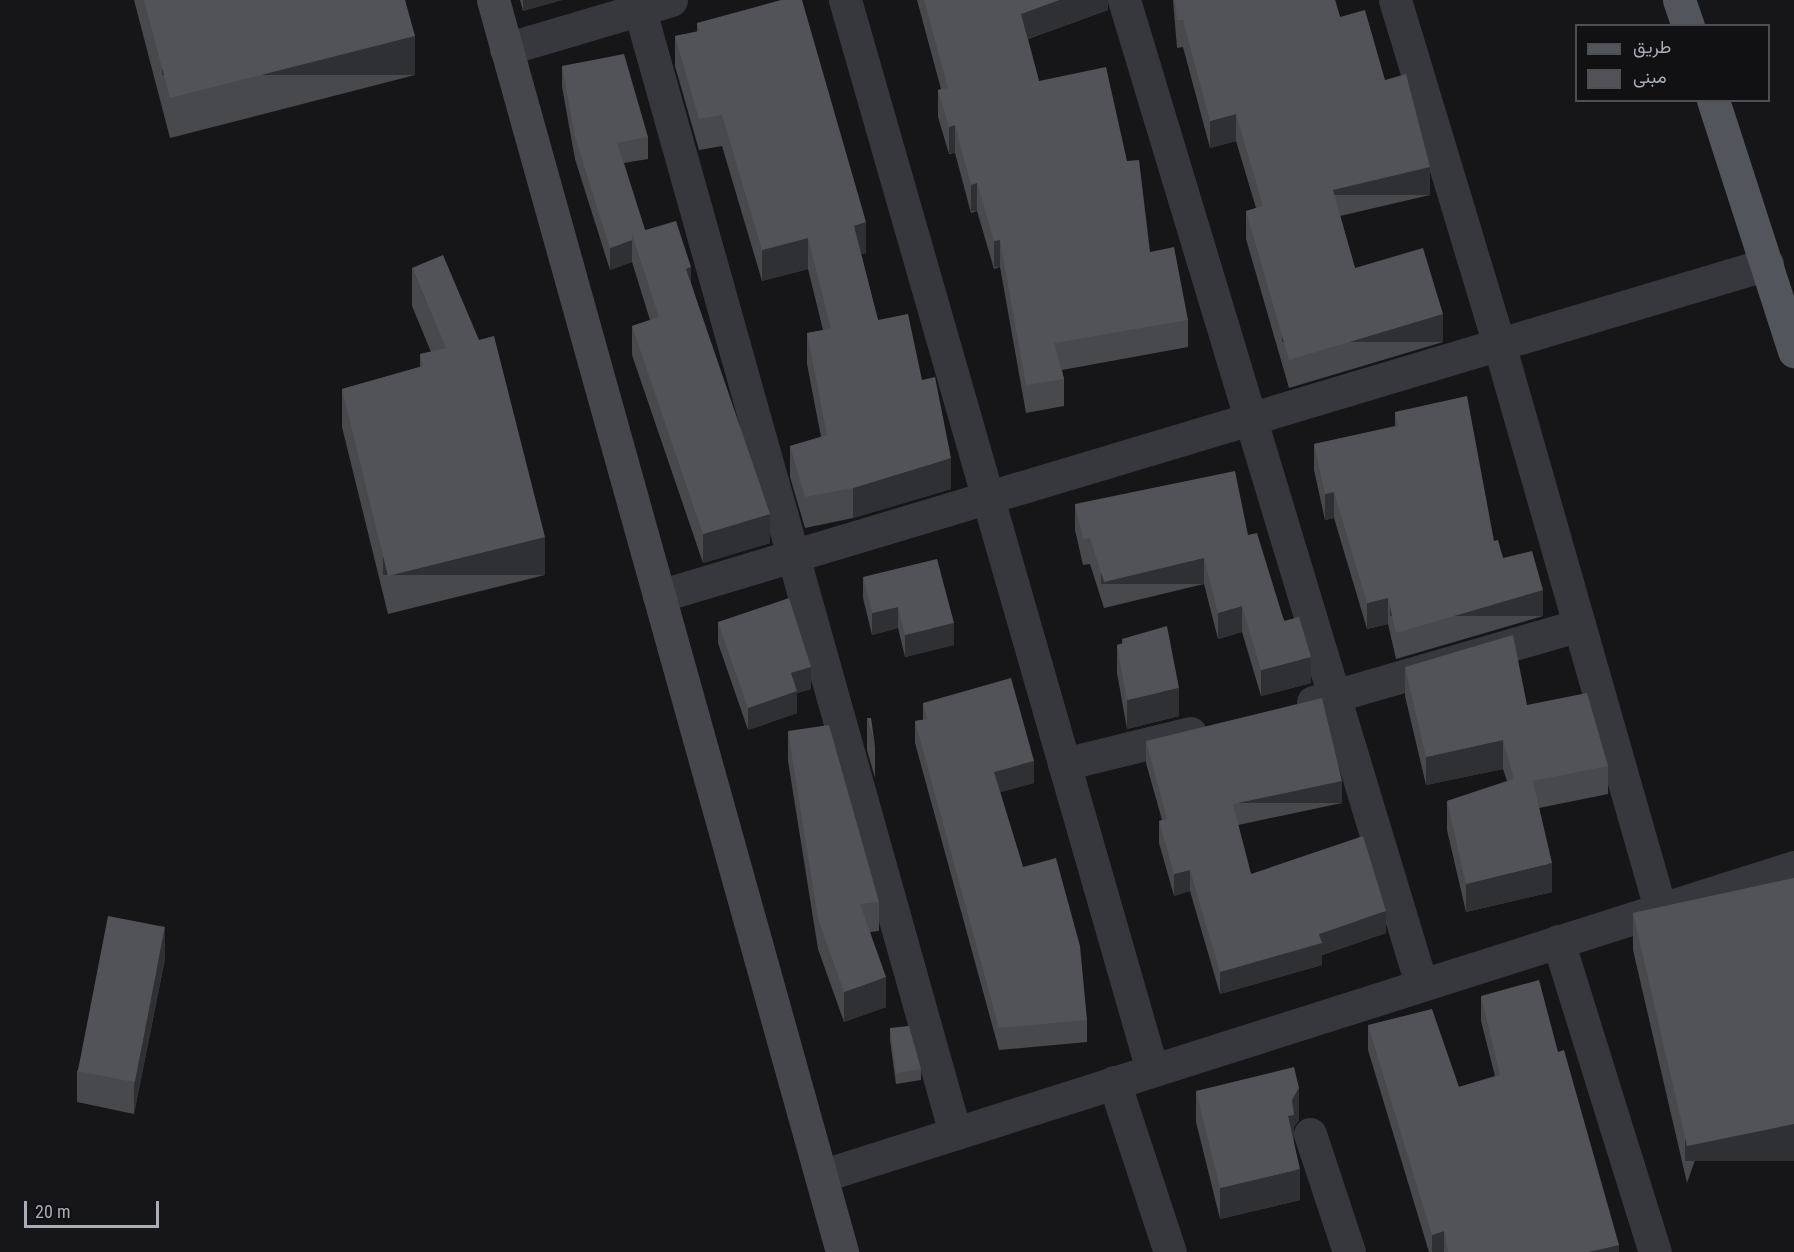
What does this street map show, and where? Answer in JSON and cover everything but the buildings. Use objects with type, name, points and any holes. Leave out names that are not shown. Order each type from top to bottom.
[{"type":"main road","points":[[1680,0],[1687,24]]},
{"type":"main road","points":[[1714,102],[1794,351]]},
{"type":"street","points":[[493,0],[843,1252]]},
{"type":"street","points":[[506,49],[638,5],[671,0]]},
{"type":"street","points":[[845,0],[1152,1070]]},
{"type":"street","points":[[1124,0],[1421,984]]},
{"type":"street","points":[[1395,0],[1499,344],[1660,908]]},
{"type":"street","points":[[638,5],[955,1133]]},
{"type":"street","points":[[659,596],[1767,264]]},
{"type":"street","points":[[1278,711],[1334,697],[1579,625]]},
{"type":"street","points":[[1064,764],[1221,725]]},
{"type":"street","points":[[821,1176],[1794,867]]},
{"type":"street","points":[[1558,941],[1655,1252]]},
{"type":"street","points":[[1114,1082],[1170,1252]]},
{"type":"street","points":[[1310,1134],[1349,1252]]}]
